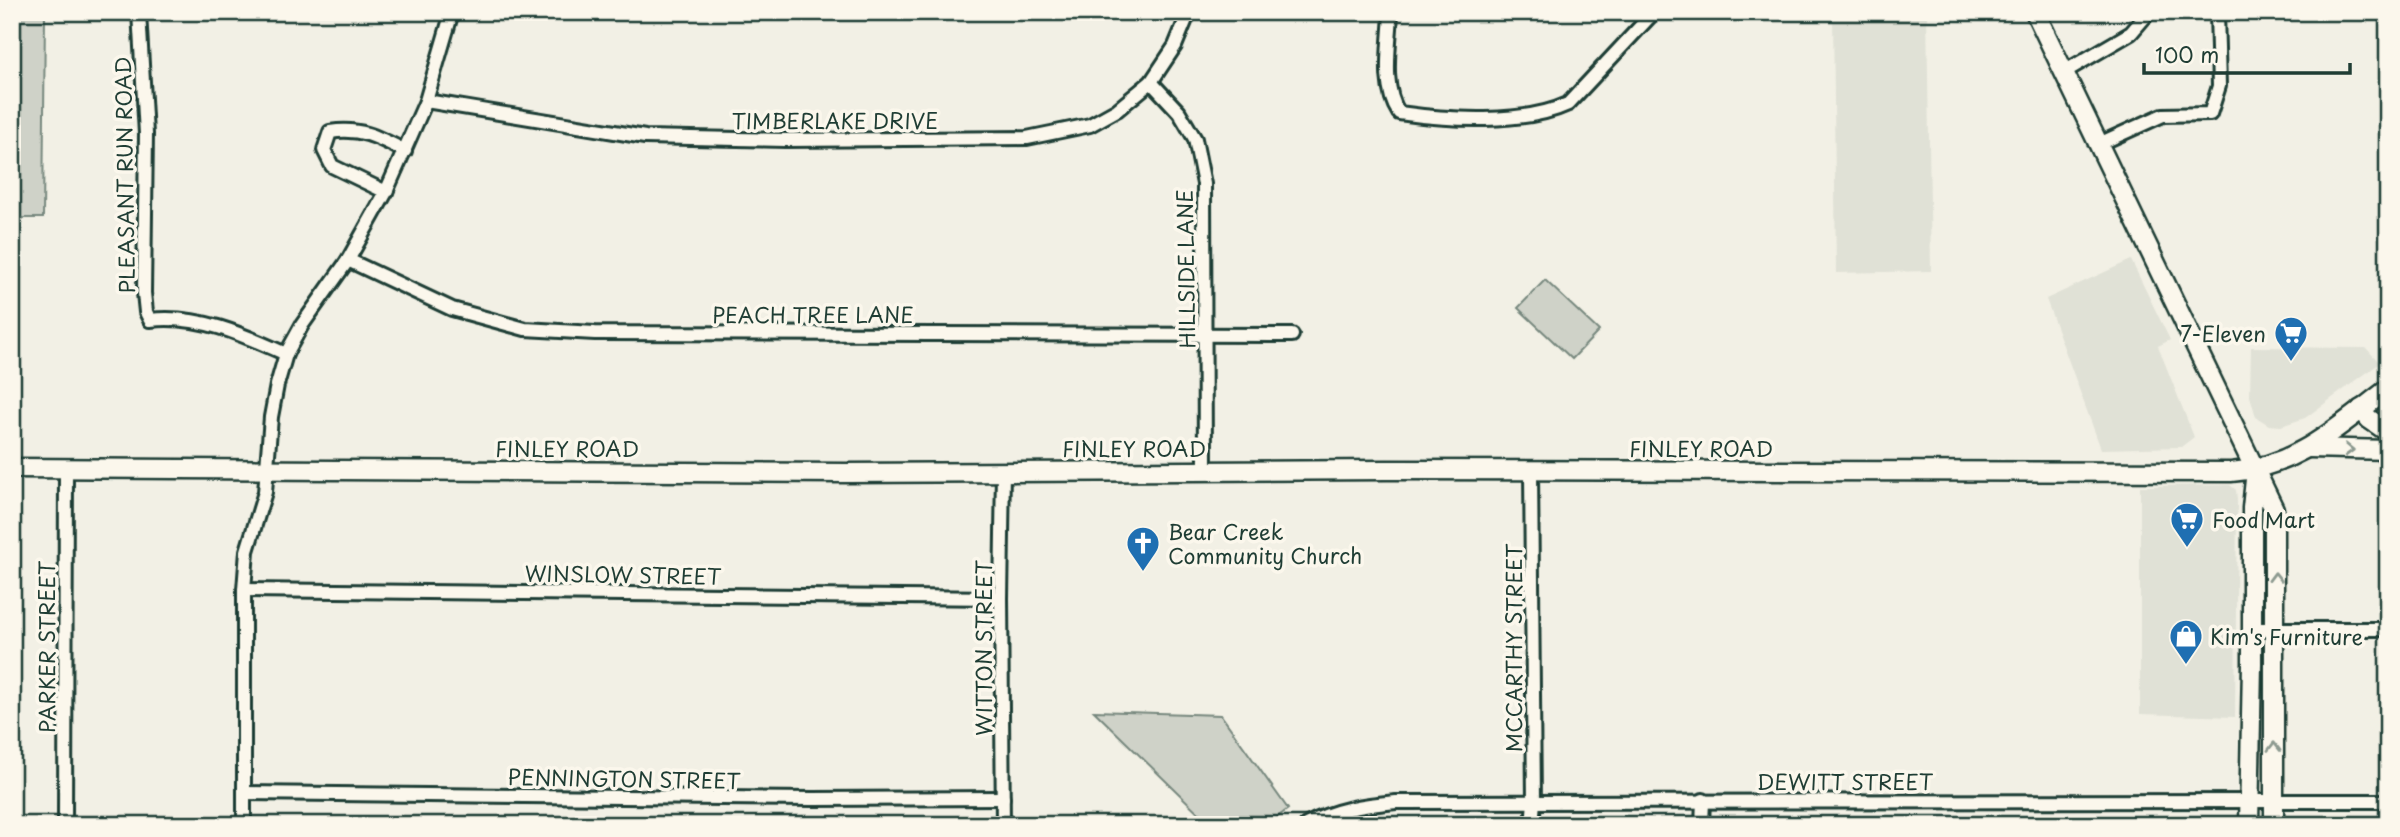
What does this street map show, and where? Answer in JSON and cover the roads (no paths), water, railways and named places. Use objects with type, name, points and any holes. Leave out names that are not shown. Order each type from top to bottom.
[{"type":"street","name":"PLEASANT RUN ROAD","points":[[139,12],[146,134],[146,313],[150,320],[185,320],[240,334],[286,354]]},
{"type":"street","points":[[244,825],[244,590],[247,551],[265,492],[276,385],[286,354],[302,325],[348,260],[386,192],[426,101],[452,12]]},
{"type":"street","name":"TIMBERLAKE DRIVE","points":[[426,101],[645,137],[786,140],[1027,138],[1090,125],[1117,110],[1152,82],[1175,46],[1189,12]]},
{"type":"street","points":[[1391,12],[1389,86],[1399,113],[1520,118],[1553,111],[1568,104],[1654,12]]},
{"type":"street","points":[[2035,12],[2274,509],[2274,825]]},
{"type":"street","points":[[2064,72],[2131,33],[2150,12]]},
{"type":"street","points":[[2099,144],[2163,115],[2210,114],[2219,86],[2217,12]]},
{"type":"street","name":"HILLSIDE LANE","points":[[1152,82],[1179,112],[1195,139],[1204,184],[1205,471]]},
{"type":"street","points":[[386,192],[332,166],[324,150],[330,132],[350,128],[377,137],[405,151]]},
{"type":"street","name":"PEACH TREE LANE","points":[[348,260],[452,309],[525,329],[609,333],[1292,335]]},
{"type":"street","points":[[2256,470],[2309,448],[2365,414],[2388,389]]},
{"type":"street","points":[[2365,414],[2388,432]]},
{"type":"street","points":[[2365,414],[2372,431],[2388,444]]},
{"type":"street","points":[[2309,448],[2388,450]]},
{"type":"street","name":"FINLEY ROAD","points":[[12,468],[834,473],[2256,470]]},
{"type":"street","name":"PARKER STREET","points":[[65,825],[66,468]]},
{"type":"street","points":[[2249,825],[2252,508],[2256,470]]},
{"type":"street","name":"WITTON STREET","points":[[1003,471],[1003,825]]},
{"type":"street","name":"MCCARTHY STREET","points":[[1531,471],[1532,825]]},
{"type":"street","name":"WINSLOW STREET","points":[[244,590],[1001,598]]},
{"type":"street","points":[[2252,629],[2388,629]]},
{"type":"street","name":"PENNINGTON STREET","points":[[244,793],[813,799],[1003,798]]},
{"type":"street","points":[[1702,825],[1703,800]]},
{"type":"street","name":"DEWITT STREET","points":[[1306,825],[1350,807],[1396,802],[2388,801]]},
{"type":"place","name":"7-Eleven","points":[[2291,363]]},
{"type":"place","name":"Food Mart","points":[[2187,549]]},
{"type":"place","name":"Bear Creek Community Church","points":[[1143,573]]},
{"type":"place","name":"Kim's Furniture","points":[[2186,666]]}]
